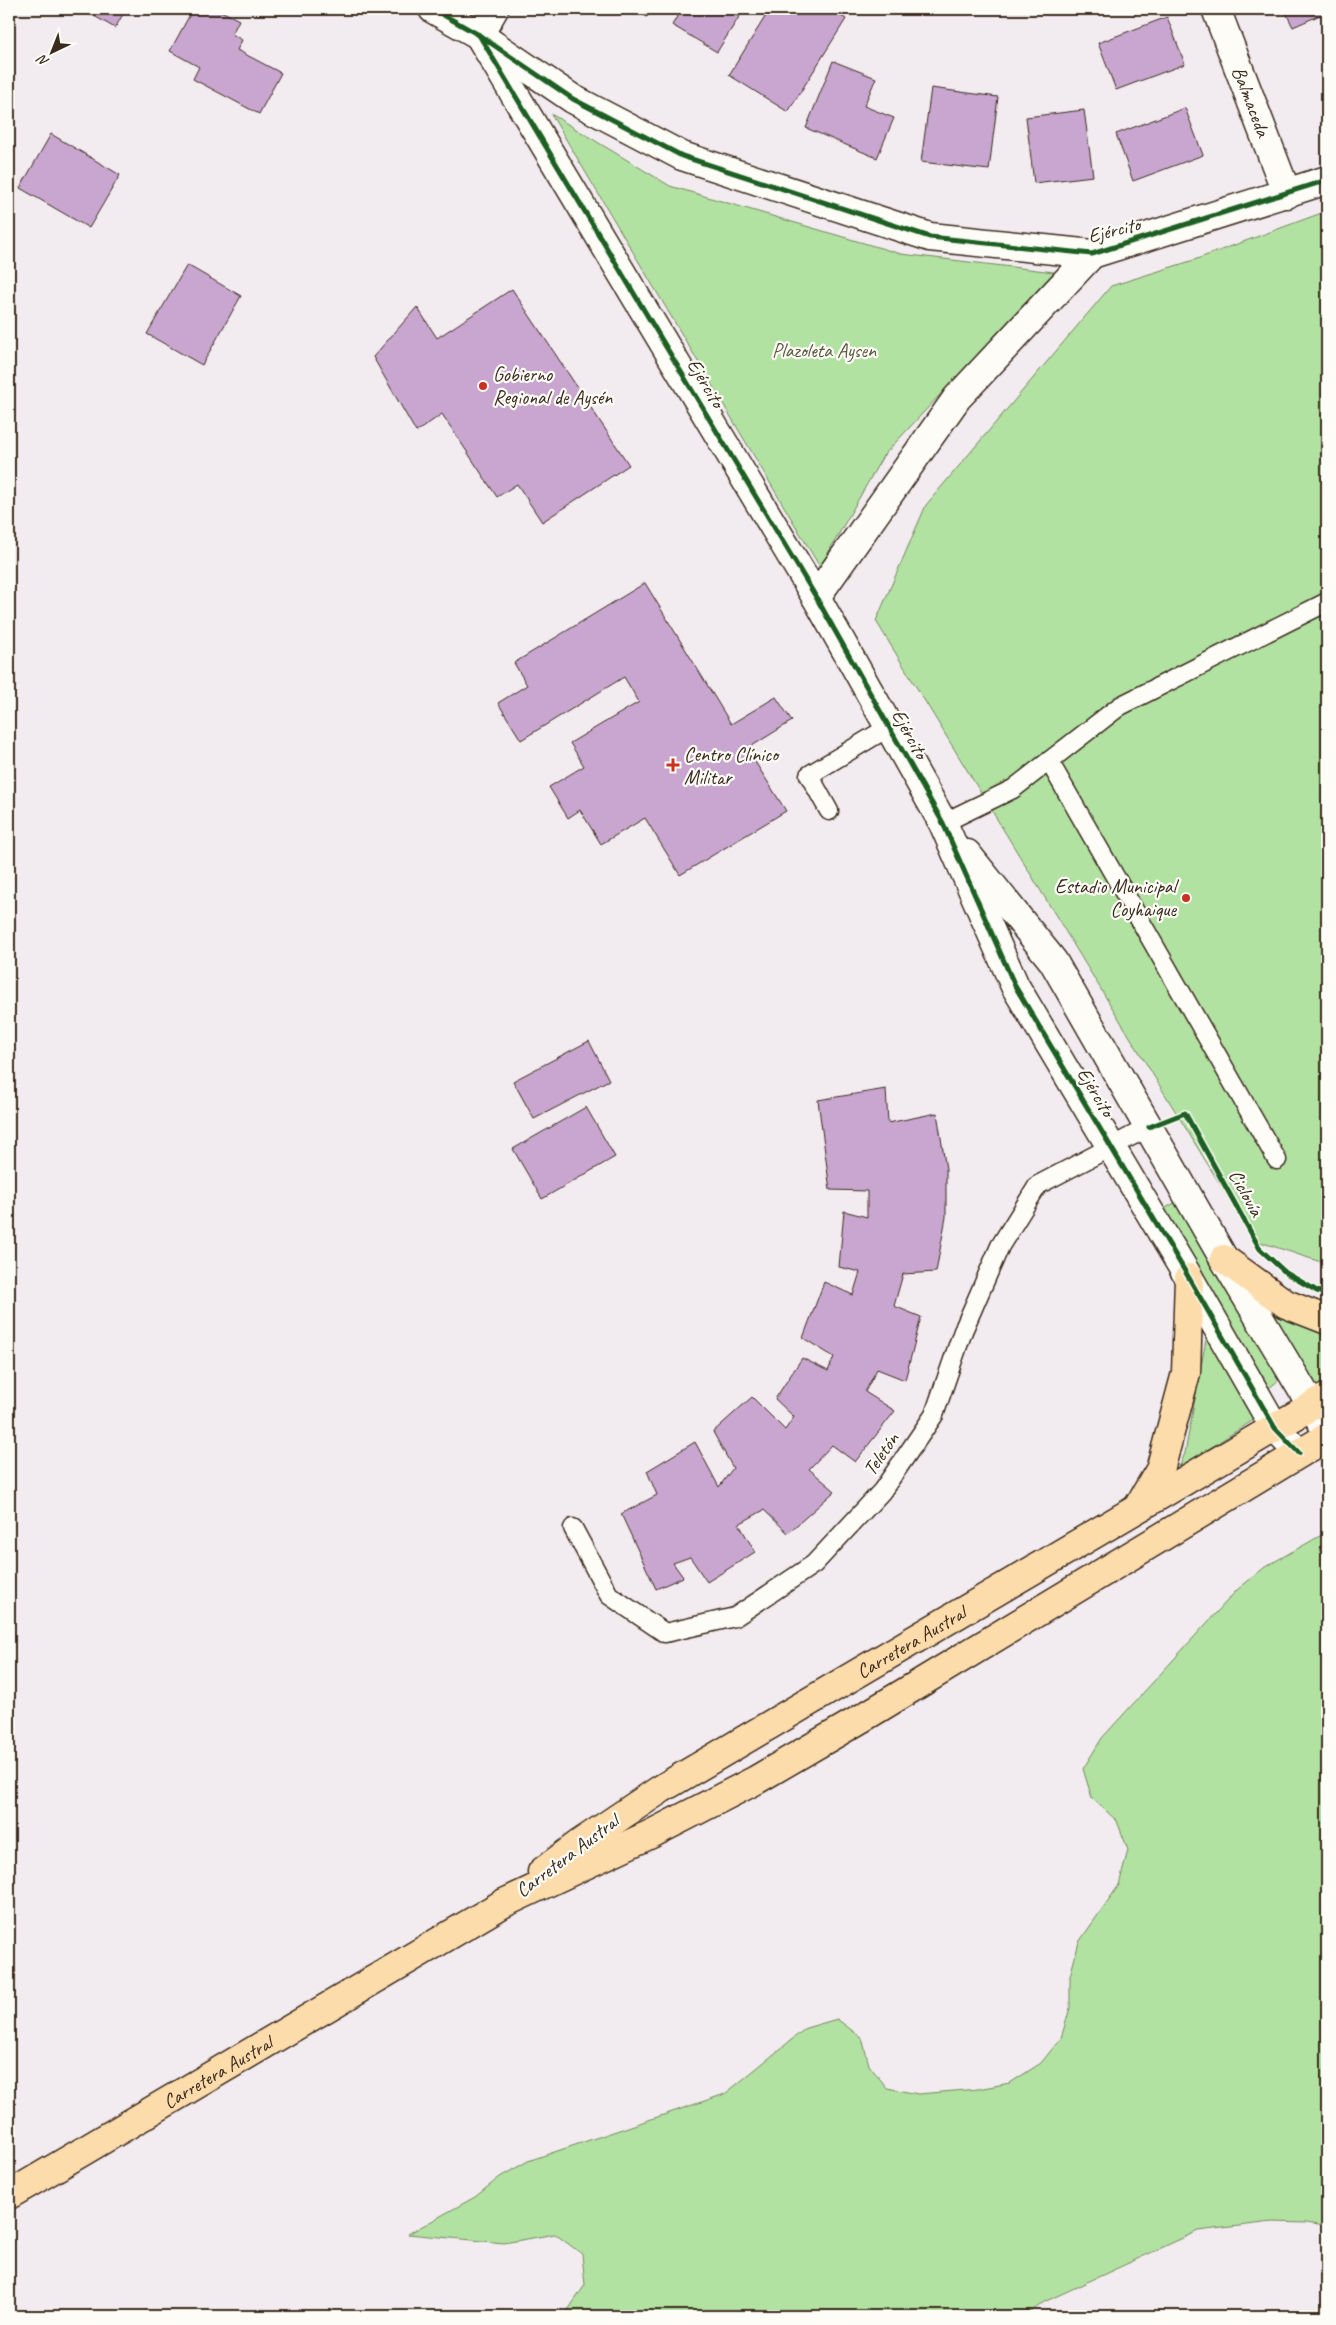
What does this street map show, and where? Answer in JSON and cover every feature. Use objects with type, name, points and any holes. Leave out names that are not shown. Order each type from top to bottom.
[{"type":"highway","points":[[1224,1258],[1286,1304],[1327,1320]]},
{"type":"highway","points":[[1135,1512],[1160,1470],[1186,1373],[1189,1278]]},
{"type":"highway","name":"Carretera Austral","points":[[504,1904],[579,1844],[661,1789],[1135,1512],[1320,1401]]},
{"type":"highway","name":"Carretera Austral","points":[[9,2195],[504,1904],[756,1780],[886,1704],[1299,1453],[1327,1438]]},
{"type":"street","name":"Ejército","points":[[433,9],[479,35],[574,99],[682,156],[930,237],[1092,254],[1327,180]]},
{"type":"street","points":[[479,35],[494,9]]},
{"type":"street","name":"Balmaceda","points":[[1216,9],[1287,194]]},
{"type":"street","name":"Ejército","points":[[479,35],[816,597],[943,823],[1015,986],[1189,1278],[1275,1428],[1299,1453]]},
{"type":"street","name":"Ejército","points":[[816,597],[957,398],[1092,254]]},
{"type":"street","name":"Ejército","points":[[943,823],[1053,961],[1224,1258],[1320,1401],[1327,1431]]},
{"type":"lane","points":[[943,823],[1013,789],[1120,706],[1327,602]]},
{"type":"lane","points":[[829,811],[809,776],[889,727]]},
{"type":"lane","points":[[1049,761],[1277,1160]]},
{"type":"lane","name":"Teletón","points":[[573,1528],[609,1595],[665,1633],[735,1617],[814,1564],[882,1491],[934,1415],[963,1331],[1000,1246],[1038,1185],[1149,1127]]},
{"type":"green space","name":"Plazoleta Aysen","points":[[551,114],[670,186],[901,254],[1054,272],[883,456],[820,567]]},
{"type":"green space","name":"Estadio Municipal Coyhaique","points":[[1327,211],[1327,1264],[1254,1240],[876,621],[926,505],[1111,286],[1194,260]]},
{"type":"green space","points":[[1178,1201],[1283,1377],[1269,1388],[1162,1210]]},
{"type":"green space","points":[[1262,1300],[1279,1314],[1327,1333],[1327,1383],[1318,1389]]},
{"type":"green space","points":[[1208,1329],[1258,1417],[1179,1468],[1185,1453]]},
{"type":"green space","points":[[1327,1532],[1327,2227],[1307,2223],[1272,2222],[1198,2231],[1044,2302],[1026,2316],[564,2316],[585,2285],[582,2254],[555,2234],[504,2243],[408,2234],[475,2197],[500,2177],[528,2161],[725,2094],[806,2028],[837,2019],[862,2038],[869,2065],[887,2088],[918,2094],[978,2089],[1010,2083],[1041,2063],[1061,2038],[1070,2008],[1070,1976],[1079,1942],[1119,1885],[1128,1850],[1117,1821],[1092,1798],[1083,1769],[1102,1738],[1237,1590],[1265,1567]]},
{"type":"building","points":[[82,9],[126,9],[115,28]]},
{"type":"building","points":[[193,9],[217,9],[239,20],[232,34],[242,40],[237,50],[281,73],[259,114],[193,79],[199,67],[170,51]]},
{"type":"building","points":[[634,9],[652,9],[647,17]]},
{"type":"building","points":[[682,9],[744,9],[717,52],[672,25]]},
{"type":"building","points":[[770,9],[830,9],[846,19],[788,112],[729,75]]},
{"type":"building","points":[[1284,9],[1325,9],[1327,12],[1293,27]]},
{"type":"building","points":[[1167,17],[1185,64],[1116,90],[1098,43]]},
{"type":"building","points":[[833,61],[876,78],[864,106],[894,118],[877,158],[806,128]]},
{"type":"building","points":[[931,88],[998,97],[989,170],[921,162]]},
{"type":"building","points":[[1185,108],[1203,155],[1133,181],[1116,134]]},
{"type":"building","points":[[1084,110],[1093,176],[1034,183],[1026,117]]},
{"type":"building","points":[[51,134],[120,175],[89,228],[20,188]]},
{"type":"building","points":[[187,265],[241,296],[202,365],[147,334]]},
{"type":"building","name":"Gobierno Regional de Aysén","points":[[512,289],[629,465],[542,522],[517,484],[497,497],[442,414],[416,432],[373,357],[417,307],[437,338]]},
{"type":"building","points":[[645,583],[731,724],[776,697],[792,721],[747,749],[786,811],[680,875],[645,818],[601,844],[580,810],[568,818],[549,787],[584,766],[570,743],[639,702],[624,677],[521,740],[498,703],[527,685],[514,663]]},
{"type":"building","points":[[589,1041],[609,1080],[534,1119],[513,1081]]},
{"type":"building","points":[[886,1089],[888,1123],[937,1113],[946,1169],[946,1217],[936,1272],[903,1274],[894,1306],[921,1317],[905,1380],[877,1369],[865,1392],[895,1411],[855,1462],[832,1445],[809,1469],[835,1491],[788,1533],[764,1510],[739,1524],[755,1552],[707,1582],[690,1557],[673,1563],[683,1577],[656,1589],[621,1514],[657,1495],[647,1471],[695,1442],[719,1487],[733,1468],[713,1432],[752,1397],[785,1430],[794,1417],[775,1399],[802,1358],[828,1371],[834,1357],[803,1338],[824,1282],[853,1295],[860,1272],[839,1267],[844,1211],[867,1217],[867,1191],[830,1190],[818,1100]]},
{"type":"building","points":[[586,1107],[615,1157],[542,1199],[513,1149]]},
{"type":"cycle path","points":[[433,9],[479,35],[573,99],[682,156],[930,237],[1092,254],[1327,180]]},
{"type":"cycle path","points":[[479,35],[816,597],[943,823],[1015,986],[1189,1278],[1275,1428],[1299,1453]]},
{"type":"cycle path","name":"Ciclovía","points":[[1149,1127],[1185,1113],[1260,1249],[1286,1273],[1317,1291],[1327,1294]]},
{"type":"place","name":"Gobierno Regional de Aysén","points":[[483,386]]},
{"type":"place","name":"Centro Clínico Militar","points":[[673,765]]},
{"type":"place","name":"Estadio Municipal Coyhaique","points":[[1186,898]]}]
